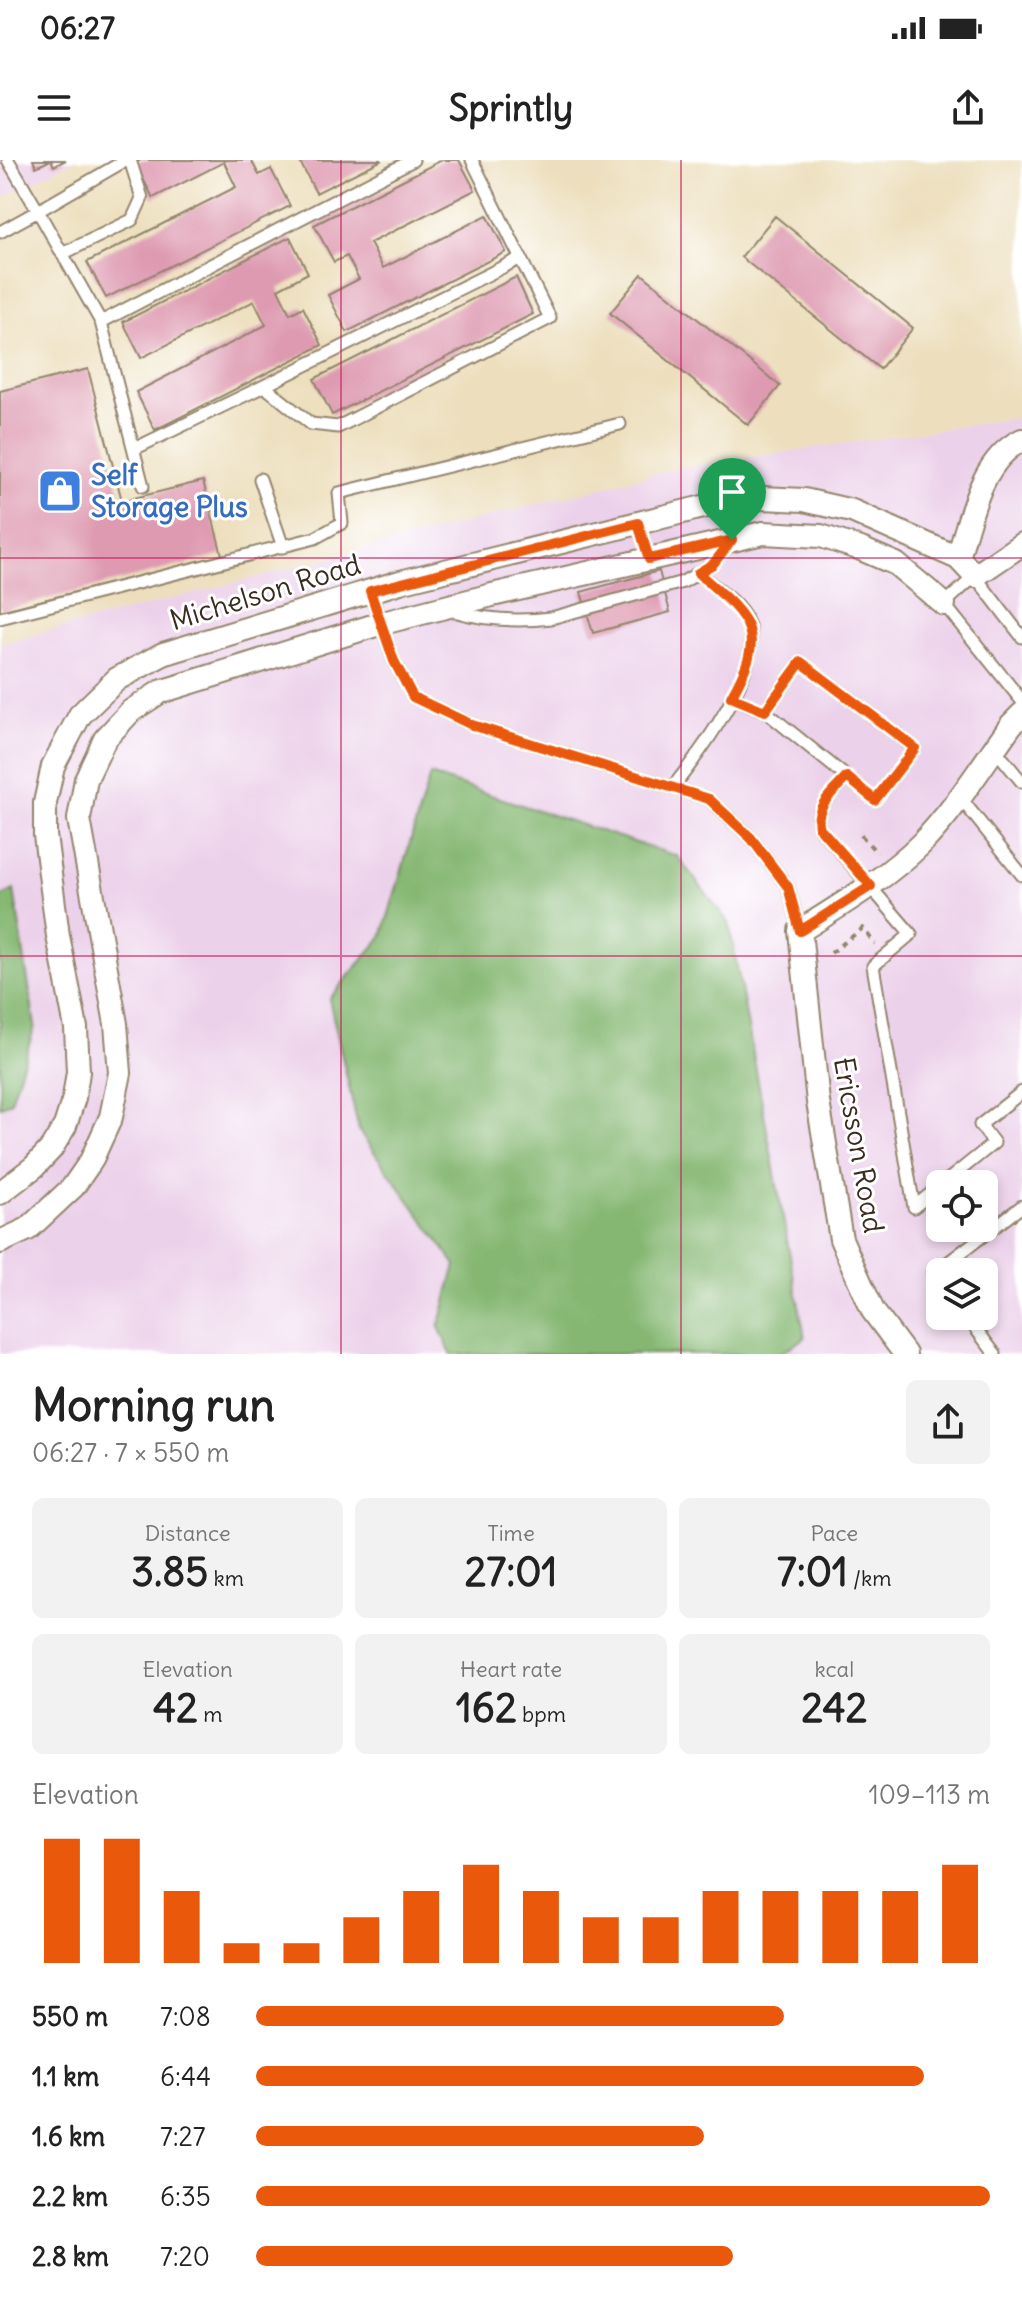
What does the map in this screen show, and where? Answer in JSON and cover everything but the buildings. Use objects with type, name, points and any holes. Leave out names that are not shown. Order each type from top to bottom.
[{"type":"street","points":[[958,558],[976,499],[997,460],[1022,440]]},
{"type":"street","name":"Michelson Road","points":[[0,1193],[34,1167],[51,1149],[65,1126],[74,1098],[78,1072],[76,1028],[58,936],[45,835],[45,803],[53,766],[80,715],[117,679],[163,654],[370,591],[715,504],[762,498],[804,500],[864,515],[958,558],[975,576]]},
{"type":"street","points":[[0,1242],[28,1229],[73,1187],[91,1161],[111,1117],[120,1073],[116,1024],[79,819],[86,779],[105,739],[131,711],[160,692],[379,624],[763,533],[821,536],[896,564],[944,604]]},
{"type":"street","points":[[975,576],[1022,544]]},
{"type":"street","points":[[800,931],[871,886],[921,844],[953,808],[994,748],[1022,714]]},
{"type":"street","name":"Ericsson Road","points":[[800,931],[818,1102],[841,1239],[873,1311],[897,1352]]},
{"type":"lane","points":[[8,160],[101,322],[143,486]]},
{"type":"lane","points":[[0,232],[128,160],[142,198],[132,220],[64,253]]},
{"type":"lane","points":[[101,322],[413,160]]},
{"type":"lane","points":[[264,386],[311,424],[338,427],[550,318],[472,160]]},
{"type":"lane","points":[[134,449],[521,258]]},
{"type":"lane","points":[[0,618],[315,538],[342,523],[339,493],[620,424]]},
{"type":"lane","points":[[260,479],[283,547]]},
{"type":"lane","points":[[638,523],[649,559]]},
{"type":"lane","points":[[442,608],[473,617],[529,621],[551,618],[683,582],[713,564],[732,540]]},
{"type":"lane","points":[[673,787],[700,752],[747,668],[752,635],[746,618],[698,573]]},
{"type":"lane","points":[[1022,637],[975,576],[944,604],[1022,701]]},
{"type":"lane","points":[[370,591],[394,661],[413,697],[472,725],[709,799],[751,838],[788,887],[800,931]]},
{"type":"lane","points":[[731,697],[765,711],[875,800],[915,748],[801,662],[765,711]]},
{"type":"lane","points":[[994,748],[1022,782]]},
{"type":"lane","points":[[847,777],[823,802],[817,818],[819,827],[911,934],[873,966],[914,1207],[926,1198]]},
{"type":"lane","points":[[953,808],[966,805],[1022,875]]},
{"type":"lane","points":[[961,1170],[994,1143],[980,1125],[1022,1092]]},
{"type":"lane","points":[[954,1258],[1022,1206]]},
{"type":"lane","points":[[977,1330],[995,1354]]},
{"type":"path","points":[[861,835],[881,858]]},
{"type":"path","points":[[831,953],[863,928],[875,944]]},
{"type":"shaded area","points":[[0,160],[74,160],[0,199]]},
{"type":"shaded area","points":[[1022,417],[1022,1354],[0,1354],[0,644],[672,469]]},
{"type":"green space","points":[[430,775],[677,856],[729,923],[805,1338],[779,1354],[451,1354],[439,1327],[456,1265],[359,1131],[329,999],[382,937]]},
{"type":"green space","points":[[14,890],[35,1026],[11,1101],[0,1107],[0,897]]},
{"type":"place","name":"Self Storage Plus","points":[[60,491]]},
{"type":"route","points":[[638,523],[649,559],[732,540],[713,564],[698,573],[746,618],[752,635],[747,668],[731,697],[765,711],[801,662],[915,748],[875,800],[847,777],[823,802],[817,818],[819,827],[871,886],[800,931],[788,887],[751,838],[709,799],[472,725],[413,697],[394,661],[370,591],[638,523]]}]
